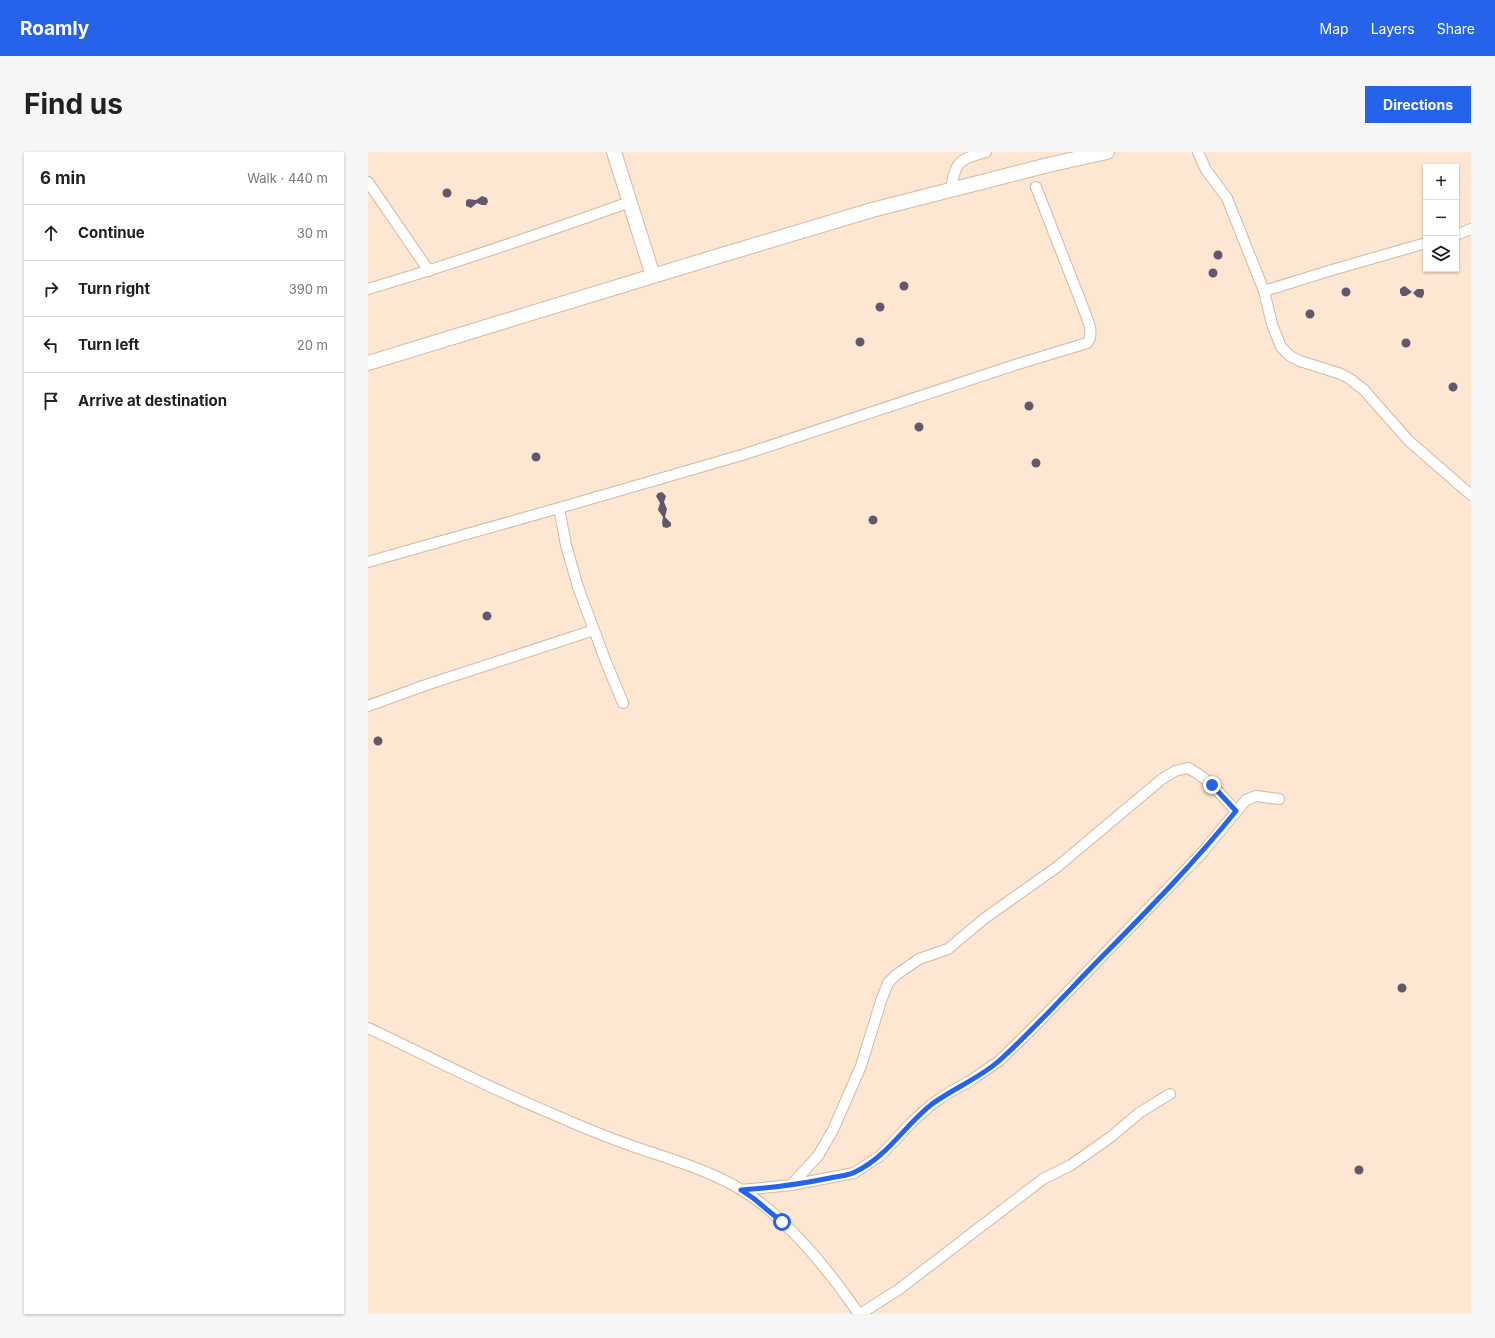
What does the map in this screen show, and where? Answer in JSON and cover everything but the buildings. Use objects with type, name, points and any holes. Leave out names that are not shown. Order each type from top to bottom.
[{"type":"street","points":[[614,152],[653,276]]},
{"type":"street","points":[[951,190],[956,168],[964,159],[986,152]]},
{"type":"street","points":[[368,363],[872,210],[1048,165],[1107,152]]},
{"type":"street","points":[[1198,152],[1206,170],[1227,198],[1264,291],[1272,324],[1284,352],[1300,361],[1341,374],[1350,379],[1364,390],[1409,441],[1471,494]]},
{"type":"street","points":[[368,182],[429,271]]},
{"type":"street","points":[[368,562],[742,455],[1087,343],[1090,340],[1091,334],[1086,315],[1036,188]]},
{"type":"street","points":[[368,289],[520,242],[630,202]]},
{"type":"street","points":[[1459,233],[1471,229]]},
{"type":"street","points":[[1264,291],[1423,244]]},
{"type":"street","points":[[559,508],[566,545],[578,587],[613,682],[623,703]]},
{"type":"street","points":[[368,706],[423,686],[594,630]]},
{"type":"street","points":[[791,1185],[818,1156],[833,1130],[861,1066],[888,983],[896,974],[919,959],[948,949],[985,918],[1057,867],[1153,787],[1175,771],[1188,768],[1194,770],[1212,785],[1236,811]]},
{"type":"street","points":[[741,1190],[791,1185],[854,1173],[867,1166],[880,1156],[914,1120],[932,1104],[999,1061],[1118,941],[1195,860],[1246,800],[1256,796],[1279,799]]},
{"type":"street","points":[[368,1028],[548,1112],[623,1143],[706,1172],[741,1190],[782,1222],[818,1260],[860,1314],[898,1290],[1043,1179],[1071,1165],[1112,1136],[1138,1113],[1170,1094]]},
{"type":"route","points":[[782,1222],[741,1190],[780,1187],[854,1173],[867,1166],[880,1156],[914,1120],[932,1104],[999,1061],[1118,941],[1201,854],[1236,811],[1212,785]]}]
